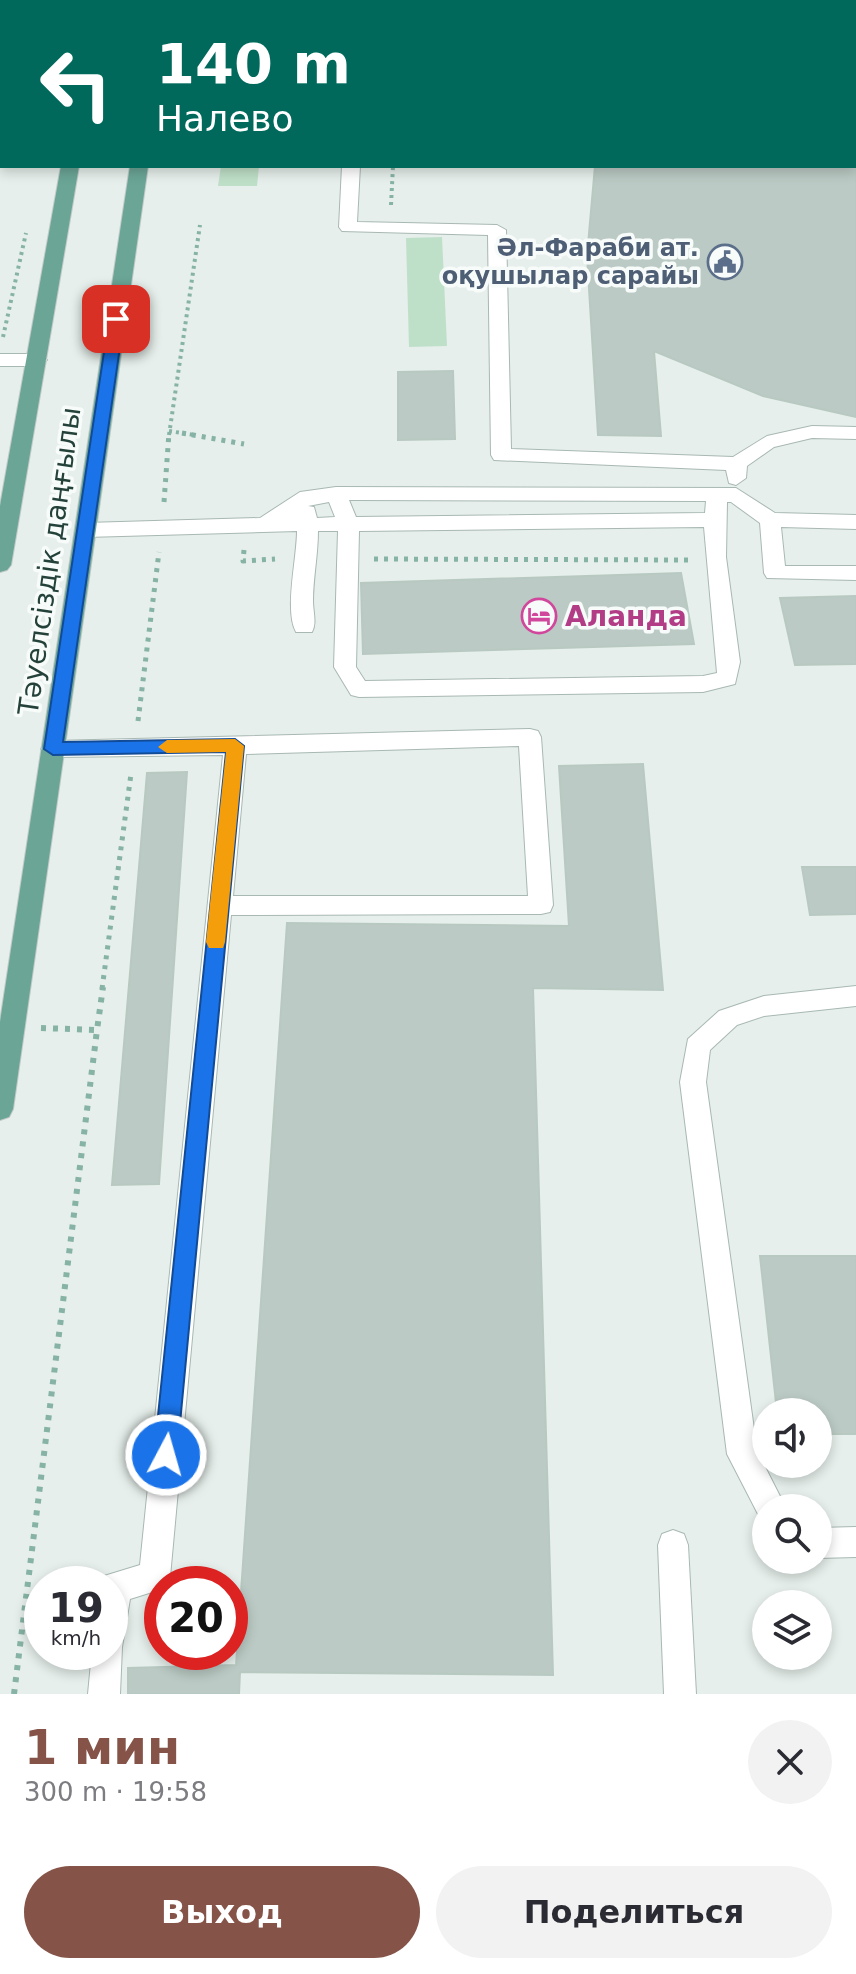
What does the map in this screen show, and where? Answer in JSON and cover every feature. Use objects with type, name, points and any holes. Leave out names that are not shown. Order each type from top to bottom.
[{"type":"main road","name":"Тәуелсіздік даңғылы","points":[[0,565],[68,168]]},
{"type":"main road","name":"Тәуелсіздік даңғылы","points":[[0,1109],[7,1040],[139,168]]},
{"type":"lane","points":[[351,168],[348,227],[497,230],[501,455],[737,464]]},
{"type":"lane","points":[[0,360],[37,360]]},
{"type":"lane","points":[[336,494],[349,525],[345,667],[359,689],[703,684],[727,678],[729,662],[715,560],[713,520],[737,464],[767,442],[812,432],[856,433]]},
{"type":"lane","points":[[264,525],[307,497],[336,494],[726,494],[770,520],[856,522]]},
{"type":"lane","points":[[304,627],[302,601],[308,558],[307,497]]},
{"type":"lane","points":[[86,530],[713,520]]},
{"type":"lane","points":[[770,520],[775,573],[856,573]]},
{"type":"lane","points":[[53,749],[530,737],[541,905],[219,906]]},
{"type":"lane","points":[[128,1584],[154,1577],[235,746]]},
{"type":"lane","points":[[763,1494],[742,1454],[693,1082],[697,1046],[728,1018],[764,1006],[856,996]]},
{"type":"lane","points":[[832,1543],[856,1542]]},
{"type":"lane","points":[[673,1545],[680,1694]]},
{"type":"lane","points":[[104,1694],[106,1670]]},
{"type":"path","points":[[390,228],[393,168]]},
{"type":"path","points":[[14,1694],[162,529],[169,431],[200,225]]},
{"type":"path","points":[[0,349],[28,227]]},
{"type":"path","points":[[169,431],[244,444]]},
{"type":"path","points":[[349,559],[715,560]]},
{"type":"path","points":[[7,1040],[97,1030]]},
{"type":"green space","points":[[221,168],[259,168],[257,186],[218,186]]},
{"type":"green space","points":[[442,237],[447,346],[409,347],[406,238]]},
{"type":"building","name":"Әл-Фараби ат. оқушылар сарайы","points":[[595,168],[856,168],[856,417],[763,396],[654,351],[661,436],[598,435],[587,256]]},
{"type":"building","points":[[453,371],[455,439],[398,440],[398,372]]},
{"type":"building","points":[[681,573],[694,644],[363,654],[361,583]]},
{"type":"building","points":[[856,596],[856,664],[795,665],[780,598]]},
{"type":"building","points":[[643,764],[663,990],[533,988],[553,1675],[240,1672],[239,1694],[128,1694],[128,1668],[248,1670],[248,1566],[243,1566],[287,923],[569,926],[559,766]]},
{"type":"building","points":[[187,772],[159,1184],[112,1185],[147,773]]},
{"type":"building","points":[[802,867],[856,867],[856,914],[810,915]]},
{"type":"building","points":[[760,1256],[856,1256],[856,1434],[832,1434],[832,1398],[775,1398]]},
{"type":"slow traffic","points":[[167,747],[235,746],[216,942]]},
{"type":"place","name":"Әл-Фараби ат. оқушылар сарайы","points":[[725,262]]},
{"type":"place","name":"Аланда","points":[[539,616]]},
{"type":"route","points":[[116,319],[53,749],[235,746],[166,1455]]}]
